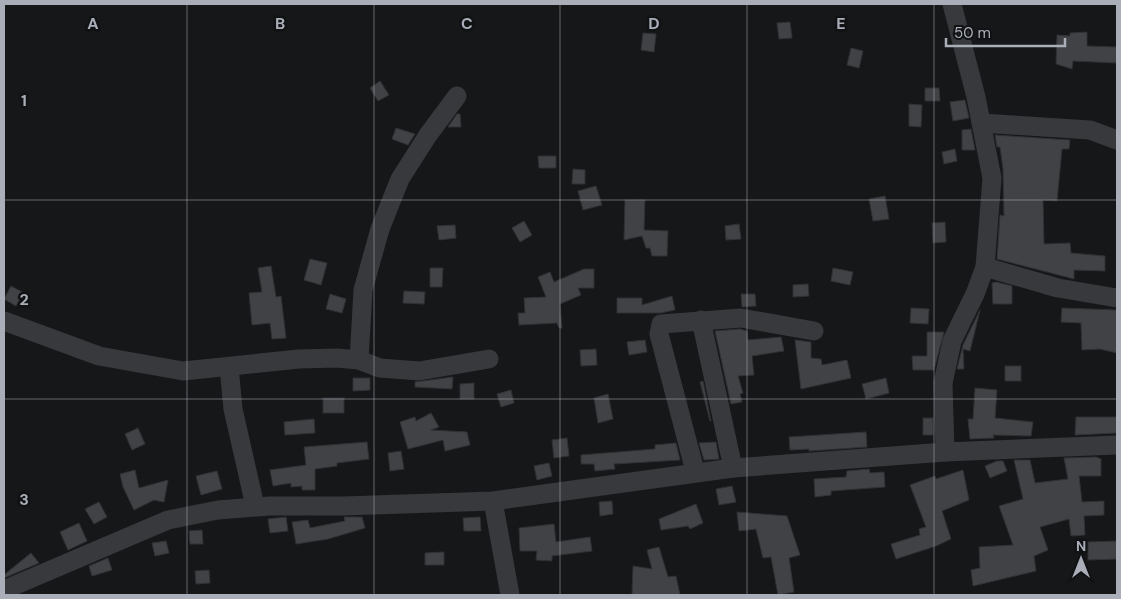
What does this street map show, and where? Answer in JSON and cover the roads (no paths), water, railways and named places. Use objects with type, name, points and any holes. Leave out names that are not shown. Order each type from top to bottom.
[{"type":"street","points":[[945,452],[943,383],[952,341],[975,294],[985,266],[992,178],[981,123],[952,4]]},
{"type":"street","points":[[359,360],[363,290],[380,229],[400,179],[428,135],[457,96]]},
{"type":"street","points":[[981,123],[1090,130],[1117,140]]},
{"type":"street","points":[[985,266],[1058,288],[1117,298]]},
{"type":"street","points":[[695,471],[658,329],[661,324],[666,322],[741,318],[814,331]]},
{"type":"street","points":[[701,320],[733,468]]},
{"type":"street","points":[[4,321],[99,356],[183,371],[299,359],[359,360],[380,368],[419,371],[489,359]]},
{"type":"street","points":[[229,367],[233,409],[255,506]]},
{"type":"street","points":[[4,590],[168,520],[218,510],[255,506],[343,506],[492,501],[695,471],[945,452],[1117,445]]},
{"type":"street","points":[[492,501],[510,595]]}]
